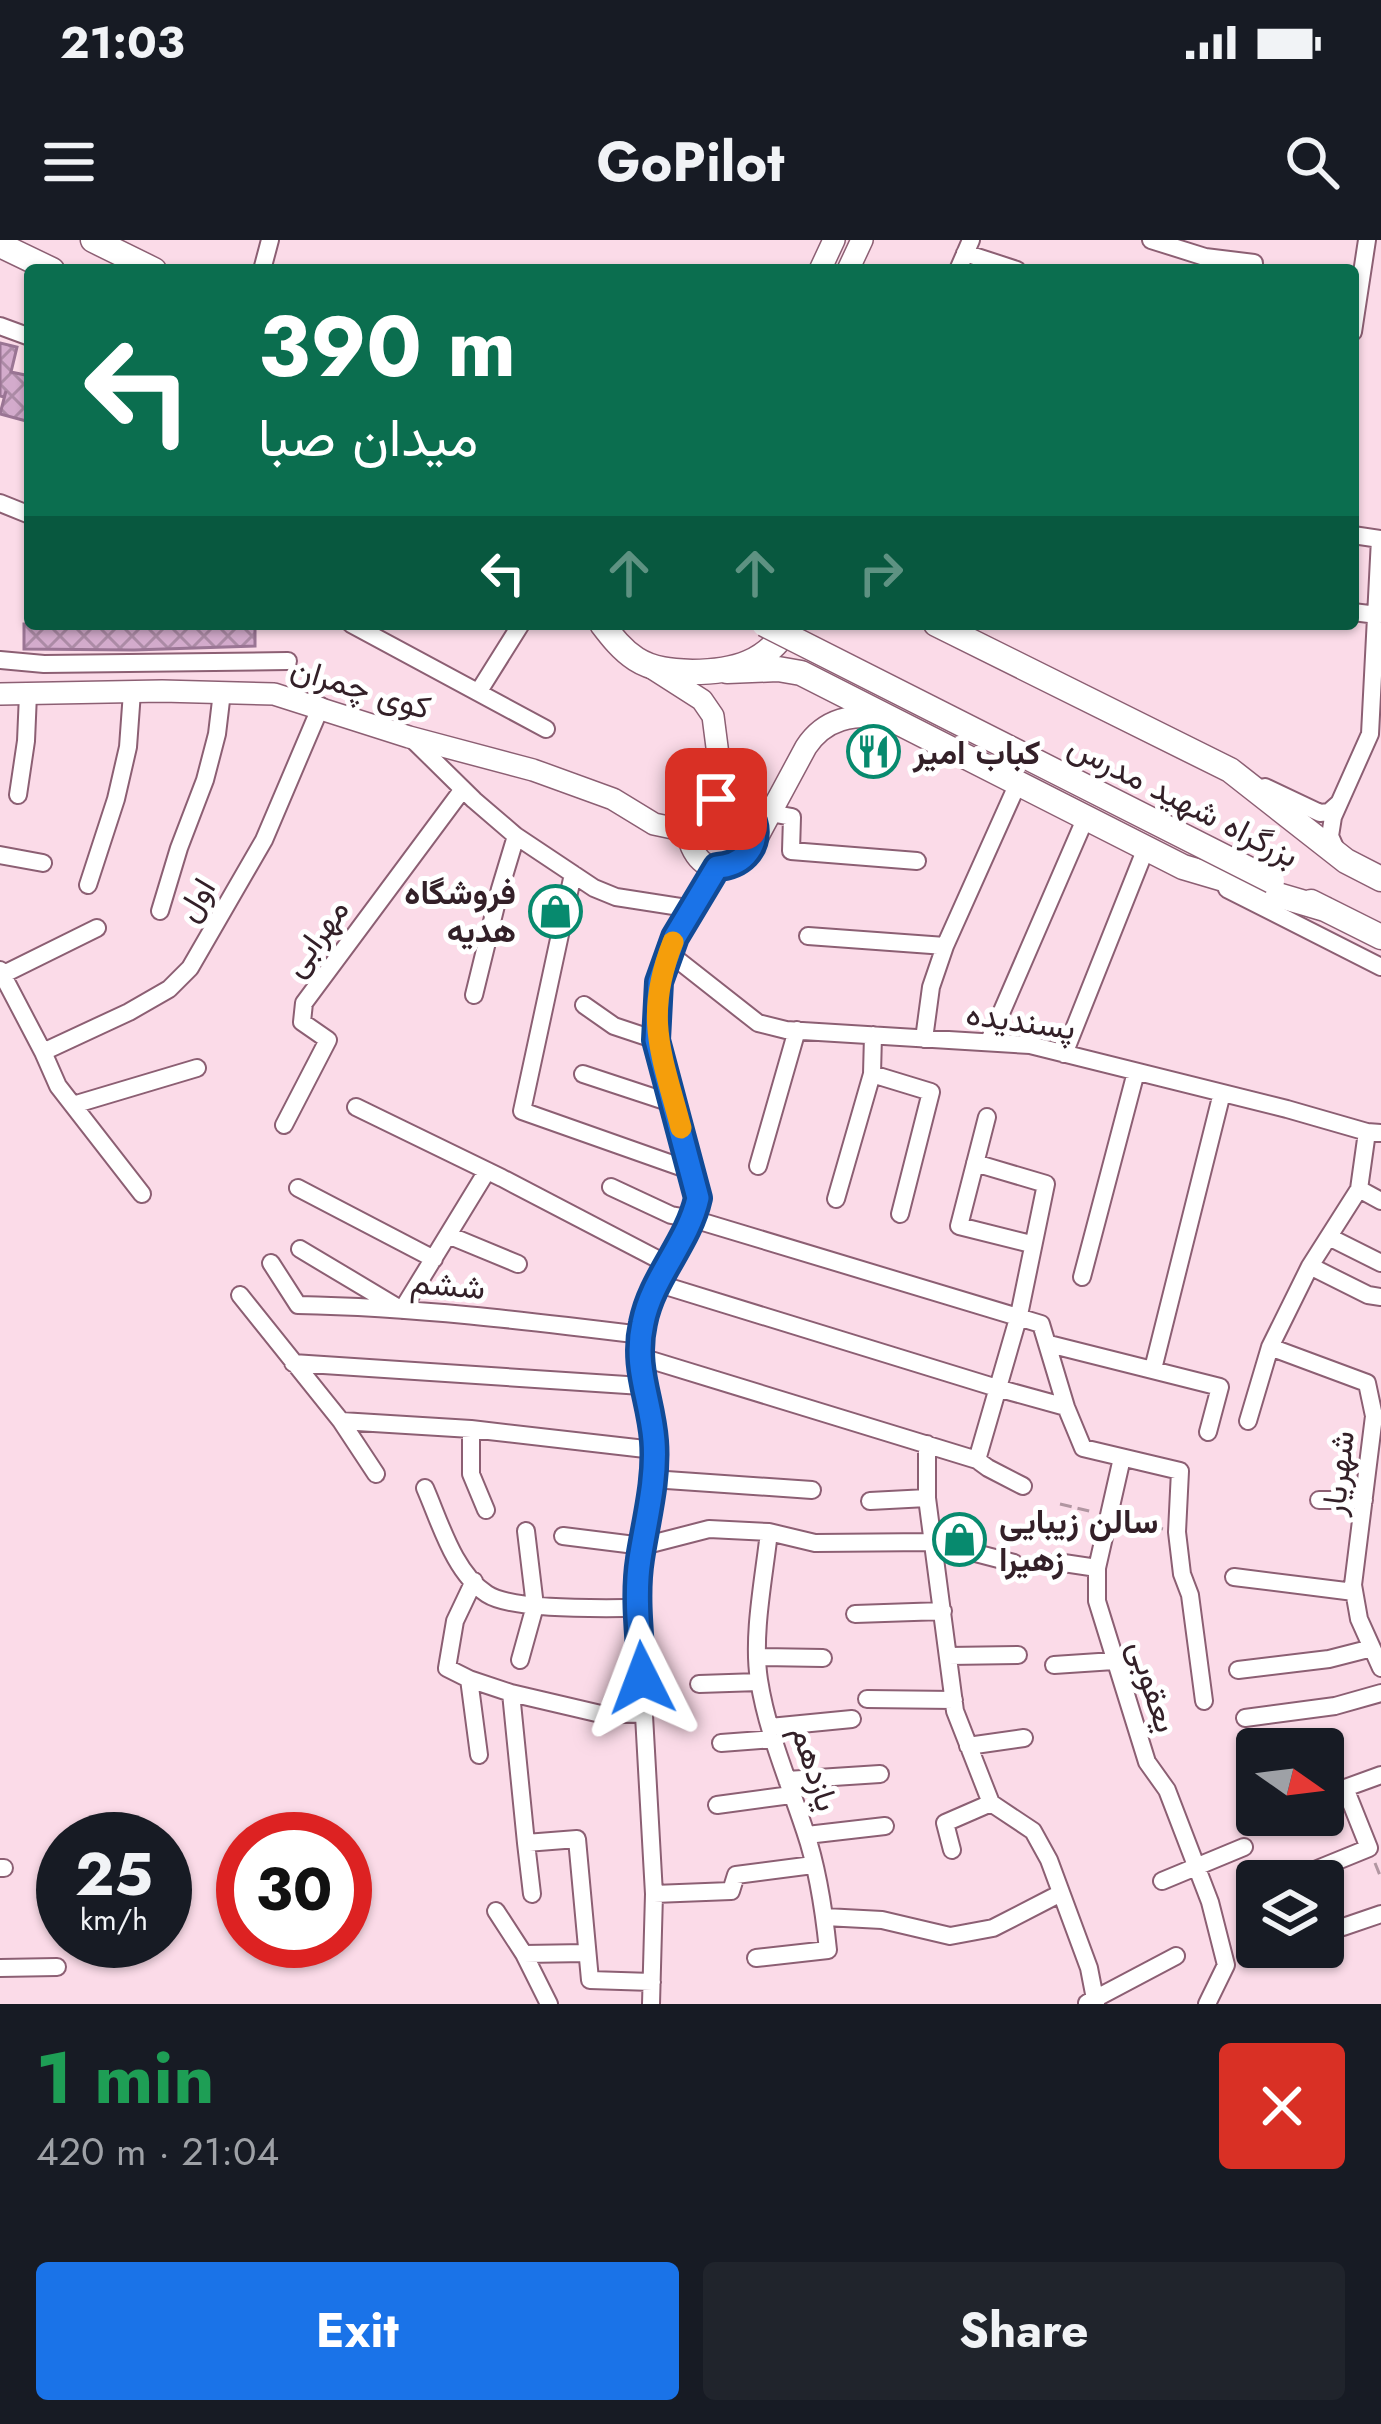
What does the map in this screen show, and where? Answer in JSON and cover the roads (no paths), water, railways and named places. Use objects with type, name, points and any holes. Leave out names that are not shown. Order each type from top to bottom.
[{"type":"highway","points":[[93,240],[142,264]]},
{"type":"highway","points":[[0,244],[40,264]]},
{"type":"highway","points":[[607,630],[641,662]]},
{"type":"highway","name":"بزرگراه شهید مدرس","points":[[776,630],[1381,937]]},
{"type":"highway","points":[[728,671],[762,657],[786,630]]},
{"type":"highway","name":"بزرگراه شهید مدرس","points":[[948,630],[1230,770],[1340,857],[1381,879]]},
{"type":"highway","name":"بزرگراه شهید مدرس","points":[[641,662],[670,671],[798,672],[1183,867],[1325,909]]},
{"type":"main road","points":[[641,662],[698,697],[713,716],[721,778],[716,791],[692,814],[687,831],[694,855],[717,867],[738,863],[752,847],[806,747],[823,728],[846,718],[890,718]]},
{"type":"main road","name":"کوی چمران","points":[[0,694],[274,694],[533,770],[613,799],[655,824],[687,831]]},
{"type":"main road","points":[[706,802],[727,799],[743,807],[754,826],[752,847]]},
{"type":"street","points":[[1151,240],[1243,264]]},
{"type":"street","points":[[1359,293],[1367,240]]},
{"type":"street","points":[[964,254],[997,264]]},
{"type":"street","points":[[1340,857],[1330,836],[1333,817],[1376,736],[1380,539]]},
{"type":"street","points":[[1359,613],[1377,615]]},
{"type":"street","points":[[362,630],[546,729]]},
{"type":"street","points":[[479,691],[517,630]]},
{"type":"street","points":[[0,660],[44,664],[288,661]]},
{"type":"street","points":[[88,885],[124,764],[132,692]]},
{"type":"street","points":[[160,911],[205,780],[222,692]]},
{"type":"street","points":[[18,794],[28,694]]},
{"type":"street","name":"اول","points":[[43,1052],[129,1012],[169,989],[190,968],[264,839],[321,706]]},
{"type":"street","points":[[410,737],[516,836],[594,888],[616,897],[693,909]]},
{"type":"street","points":[[1230,770],[1317,813],[1325,814],[1339,803]]},
{"type":"street","points":[[924,1039],[931,987],[945,946],[1018,783]]},
{"type":"street","name":"مهرابی","points":[[284,1125],[328,1040],[302,1022],[304,1003],[463,789]]},
{"type":"street","points":[[770,813],[792,817],[791,851],[917,861]]},
{"type":"street","points":[[989,1041],[1086,817]]},
{"type":"street","points":[[474,995],[516,836]]},
{"type":"street","points":[[1064,1054],[1146,848]]},
{"type":"street","points":[[0,855],[43,863]]},
{"type":"street","points":[[651,2004],[654,1894],[638,1608],[639,1562],[654,1450],[642,1386],[642,1335],[656,1283],[693,1219],[698,1198],[656,1040],[659,982],[669,953],[717,867]]},
{"type":"street","points":[[1183,867],[1381,967]]},
{"type":"street","points":[[573,874],[522,1111],[692,1171]]},
{"type":"street","points":[[97,928],[1,972],[58,1086],[142,1194]]},
{"type":"street","points":[[808,936],[945,946]]},
{"type":"street","name":"پسندیده","points":[[669,953],[758,1023],[797,1030],[1030,1046],[1374,1132]]},
{"type":"street","points":[[584,1005],[614,1026],[656,1040]]},
{"type":"street","points":[[758,1166],[797,1030]]},
{"type":"street","points":[[836,1199],[872,1074],[873,1035]]},
{"type":"street","points":[[73,1105],[197,1068]]},
{"type":"street","points":[[1082,1277],[1136,1072]]},
{"type":"street","points":[[583,1074],[674,1104]]},
{"type":"street","points":[[872,1074],[931,1092],[900,1214]]},
{"type":"street","points":[[1153,1369],[1222,1093]]},
{"type":"street","points":[[356,1107],[667,1264]]},
{"type":"street","points":[[987,1118],[959,1226],[1031,1244]]},
{"type":"street","points":[[1248,1421],[1270,1347],[1310,1266],[1359,1189],[1374,1132]]},
{"type":"street","points":[[975,1163],[1046,1184],[1018,1315],[977,1460]]},
{"type":"street","points":[[300,1250],[403,1310],[488,1171]]},
{"type":"street","points":[[611,1187],[671,1215],[1041,1324],[1083,1448],[1180,1471],[1177,1532],[1204,1701]]},
{"type":"street","points":[[298,1188],[434,1259]]},
{"type":"street","points":[[1359,1189],[1381,1201]]},
{"type":"street","points":[[448,1235],[518,1264]]},
{"type":"street","points":[[1329,1237],[1381,1263]]},
{"type":"street","name":"ششم","points":[[271,1264],[298,1305],[403,1310],[642,1335]]},
{"type":"street","points":[[1310,1266],[1381,1297]]},
{"type":"street","points":[[656,1283],[1066,1407]]},
{"type":"street","points":[[240,1294],[341,1421],[376,1474]]},
{"type":"street","points":[[1048,1344],[1220,1387],[1208,1432]]},
{"type":"street","name":"شهریار","points":[[1270,1347],[1367,1383],[1374,1416],[1354,1592],[1381,1668]]},
{"type":"street","points":[[641,1357],[977,1460],[1023,1486]]},
{"type":"street","points":[[293,1363],[642,1386]]},
{"type":"street","points":[[341,1421],[471,1429],[654,1450]]},
{"type":"street","points":[[471,1429],[471,1474],[486,1510]]},
{"type":"street","points":[[927,1444],[927,1498],[955,1711],[991,1803],[1033,1831],[1049,1860],[1089,1967],[1093,2002],[1176,1956]]},
{"type":"street","name":"یعقوبی","points":[[1123,1458],[1097,1568],[1097,1601],[1147,1762],[1167,1790],[1216,1921],[1226,1965],[1207,2004]]},
{"type":"street","points":[[652,1479],[812,1490]]},
{"type":"street","points":[[425,1488],[464,1571],[489,1596],[535,1606],[638,1608]]},
{"type":"street","points":[[870,1501],[927,1498]]},
{"type":"street","points":[[1318,1500],[1364,1500]]},
{"type":"street","points":[[562,1536],[643,1546],[709,1529],[769,1532],[814,1543],[933,1542],[1014,1563]]},
{"type":"street","points":[[520,1660],[535,1606],[526,1531]]},
{"type":"street","name":"یازدهم","points":[[769,1532],[757,1657],[759,1682],[807,1835],[825,1917]]},
{"type":"street","points":[[1358,1544],[1381,1547]]},
{"type":"street","points":[[1057,1562],[1097,1568]]},
{"type":"street","points":[[1234,1577],[1354,1592]]},
{"type":"street","points":[[474,1581],[455,1621],[447,1668],[511,1693],[605,1715],[644,1713]]},
{"type":"street","points":[[855,1613],[943,1611]]},
{"type":"street","points":[[1238,1670],[1329,1659],[1372,1648]]},
{"type":"street","points":[[948,1656],[1018,1655]]},
{"type":"street","points":[[757,1657],[823,1658]]},
{"type":"street","points":[[1054,1665],[1114,1661]]},
{"type":"street","points":[[469,1679],[479,1755]]},
{"type":"street","points":[[699,1684],[759,1682]]},
{"type":"street","points":[[511,1693],[532,1894]]},
{"type":"street","points":[[1245,1718],[1335,1706],[1381,1693]]},
{"type":"street","points":[[867,1699],[954,1700]]},
{"type":"street","points":[[721,1743],[853,1719]]},
{"type":"street","points":[[968,1746],[1024,1738]]},
{"type":"street","points":[[717,1805],[880,1774]]},
{"type":"street","points":[[1340,1860],[1369,1848],[1345,1788],[1381,1775]]},
{"type":"street","points":[[952,1850],[945,1822],[991,1803]]},
{"type":"street","points":[[807,1835],[885,1826]]},
{"type":"street","points":[[526,1843],[577,1839],[590,1980],[652,1982]]},
{"type":"street","points":[[1162,1880],[1244,1847]]},
{"type":"street","points":[[654,1894],[731,1891],[736,1875],[813,1865]]},
{"type":"street","points":[[756,1958],[828,1950],[825,1917],[882,1920],[950,1936],[993,1928],[1061,1893]]},
{"type":"street","points":[[496,1911],[549,2004]]},
{"type":"street","points":[[1344,1928],[1381,1914]]},
{"type":"street","points":[[524,1954],[586,1953]]},
{"type":"street","points":[[0,1968],[36,1967]]},
{"type":"place","name":"کباب امیر","points":[[874,752]]},
{"type":"place","name":"فروشگاه هدیه","points":[[555,911]]},
{"type":"place","name":"سالن زیبایی زهیرا","points":[[960,1540]]}]
